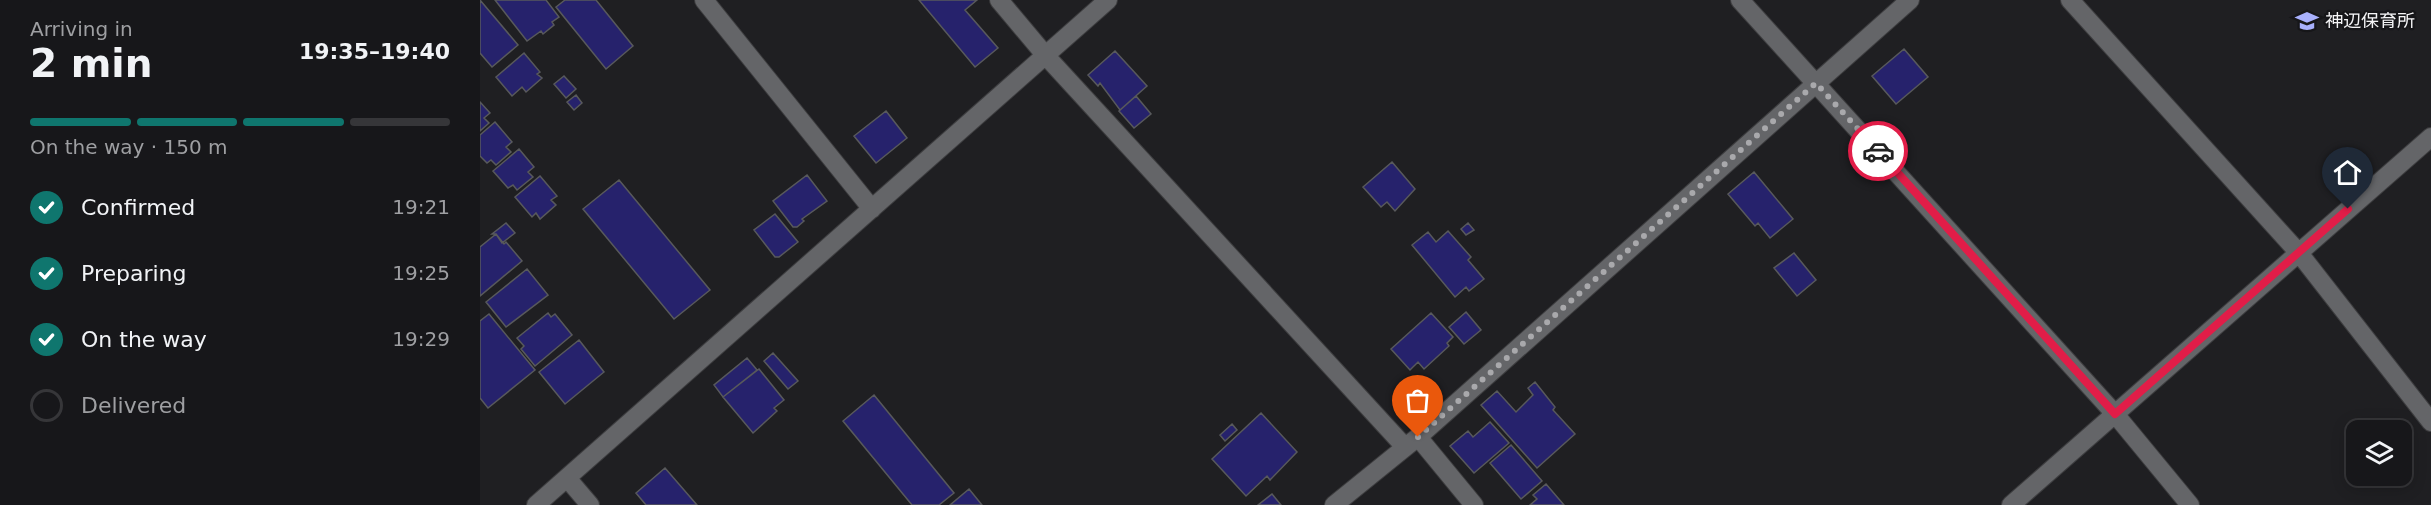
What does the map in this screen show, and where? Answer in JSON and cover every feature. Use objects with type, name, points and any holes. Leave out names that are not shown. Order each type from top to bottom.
[{"type":"street","points":[[704,0],[872,209]]},
{"type":"street","points":[[999,0],[1046,56],[1474,505]]},
{"type":"street","points":[[536,505],[1108,0]]},
{"type":"street","points":[[1740,0],[2115,414],[2190,505]]},
{"type":"street","points":[[1334,505],[1412,442],[1910,0]]},
{"type":"street","points":[[2070,0],[2299,253],[2431,422]]},
{"type":"street","points":[[2012,505],[2431,137]]},
{"type":"street","points":[[567,478],[590,505]]},
{"type":"building","points":[[480,0],[518,45],[492,67],[480,53]]},
{"type":"building","points":[[495,0],[546,0],[559,17],[552,22],[554,25],[543,34],[541,31],[527,41]]},
{"type":"building","points":[[565,0],[596,0],[633,46],[606,69],[556,7]]},
{"type":"building","points":[[919,0],[977,0],[965,10],[998,48],[975,67]]},
{"type":"building","points":[[1904,49],[1928,77],[1896,104],[1872,76]]},
{"type":"building","points":[[1115,51],[1147,86],[1120,110],[1100,83],[1098,86],[1088,75]]},
{"type":"building","points":[[524,53],[540,72],[537,74],[542,78],[526,92],[522,87],[512,96],[496,77]]},
{"type":"building","points":[[564,76],[576,89],[566,98],[554,84]]},
{"type":"building","points":[[576,95],[582,103],[574,110],[567,102]]},
{"type":"building","points":[[1136,96],[1151,114],[1134,128],[1119,111]]},
{"type":"building","points":[[480,102],[490,113],[484,118],[489,123],[480,131]]},
{"type":"building","points":[[886,111],[907,138],[876,163],[854,136]]},
{"type":"building","points":[[495,122],[512,142],[506,147],[511,152],[496,165],[491,160],[487,163],[480,156],[480,135]]},
{"type":"building","points":[[519,149],[534,167],[528,172],[533,177],[517,190],[513,185],[508,188],[493,171]]},
{"type":"building","points":[[1392,162],[1415,189],[1395,211],[1387,202],[1381,207],[1363,187]]},
{"type":"building","points":[[1754,172],[1793,219],[1770,238],[1758,223],[1755,226],[1728,194]]},
{"type":"building","points":[[807,175],[827,201],[802,219],[804,221],[797,227],[793,227],[773,201]]},
{"type":"building","points":[[540,176],[557,196],[551,200],[556,205],[540,219],[536,213],[532,217],[515,197]]},
{"type":"building","points":[[619,180],[710,290],[674,319],[583,209]]},
{"type":"building","points":[[775,214],[798,242],[779,257],[775,257],[754,230]]},
{"type":"building","points":[[506,223],[515,233],[502,243],[496,234],[492,234]]},
{"type":"building","points":[[1468,223],[1474,230],[1466,235],[1461,229]]},
{"type":"building","points":[[1448,231],[1471,257],[1468,260],[1484,279],[1469,291],[1466,287],[1455,297],[1412,245],[1428,232],[1436,242]]},
{"type":"building","points":[[496,234],[522,261],[480,296],[480,247]]},
{"type":"building","points":[[1794,253],[1816,280],[1797,296],[1774,268]]},
{"type":"building","points":[[527,269],[548,295],[506,327],[486,302]]},
{"type":"building","points":[[1466,312],[1481,330],[1464,344],[1449,327]]},
{"type":"building","points":[[548,313],[551,317],[555,314],[572,335],[535,366],[521,349],[524,346],[517,338]]},
{"type":"building","points":[[1431,313],[1453,337],[1447,343],[1449,346],[1424,369],[1418,362],[1410,370],[1391,349]]},
{"type":"building","points":[[489,314],[535,370],[488,408],[480,398],[480,321]]},
{"type":"building","points":[[579,340],[604,372],[565,404],[539,372]]},
{"type":"building","points":[[773,353],[798,381],[788,389],[764,361]]},
{"type":"building","points":[[747,358],[757,370],[723,397],[714,385]]},
{"type":"building","points":[[759,369],[784,400],[774,408],[777,411],[753,433],[723,397]]},
{"type":"building","points":[[1535,382],[1555,407],[1553,410],[1575,434],[1537,468],[1481,405],[1497,391],[1516,412],[1533,395],[1528,388]]},
{"type":"building","points":[[874,395],[954,493],[939,505],[912,505],[843,421]]},
{"type":"building","points":[[1261,413],[1297,452],[1270,480],[1267,476],[1246,496],[1212,459]]},
{"type":"building","points":[[1490,422],[1509,443],[1474,473],[1450,446],[1468,431],[1473,437]]},
{"type":"building","points":[[1232,424],[1237,430],[1225,441],[1220,435]]},
{"type":"building","points":[[1511,445],[1542,481],[1521,499],[1490,463]]},
{"type":"building","points":[[665,468],[697,505],[646,505],[636,493]]},
{"type":"building","points":[[1546,484],[1564,505],[1530,505],[1537,499],[1533,495]]},
{"type":"building","points":[[969,489],[982,505],[950,505]]},
{"type":"building","points":[[1272,494],[1281,505],[1258,505]]},
{"type":"way so far","points":[[1418,437],[1816,83],[1878,151]]},
{"type":"place","name":"神辺保育所","points":[[2307,21]]},
{"type":"route","points":[[1878,151],[2115,414],[2348,209]]}]
